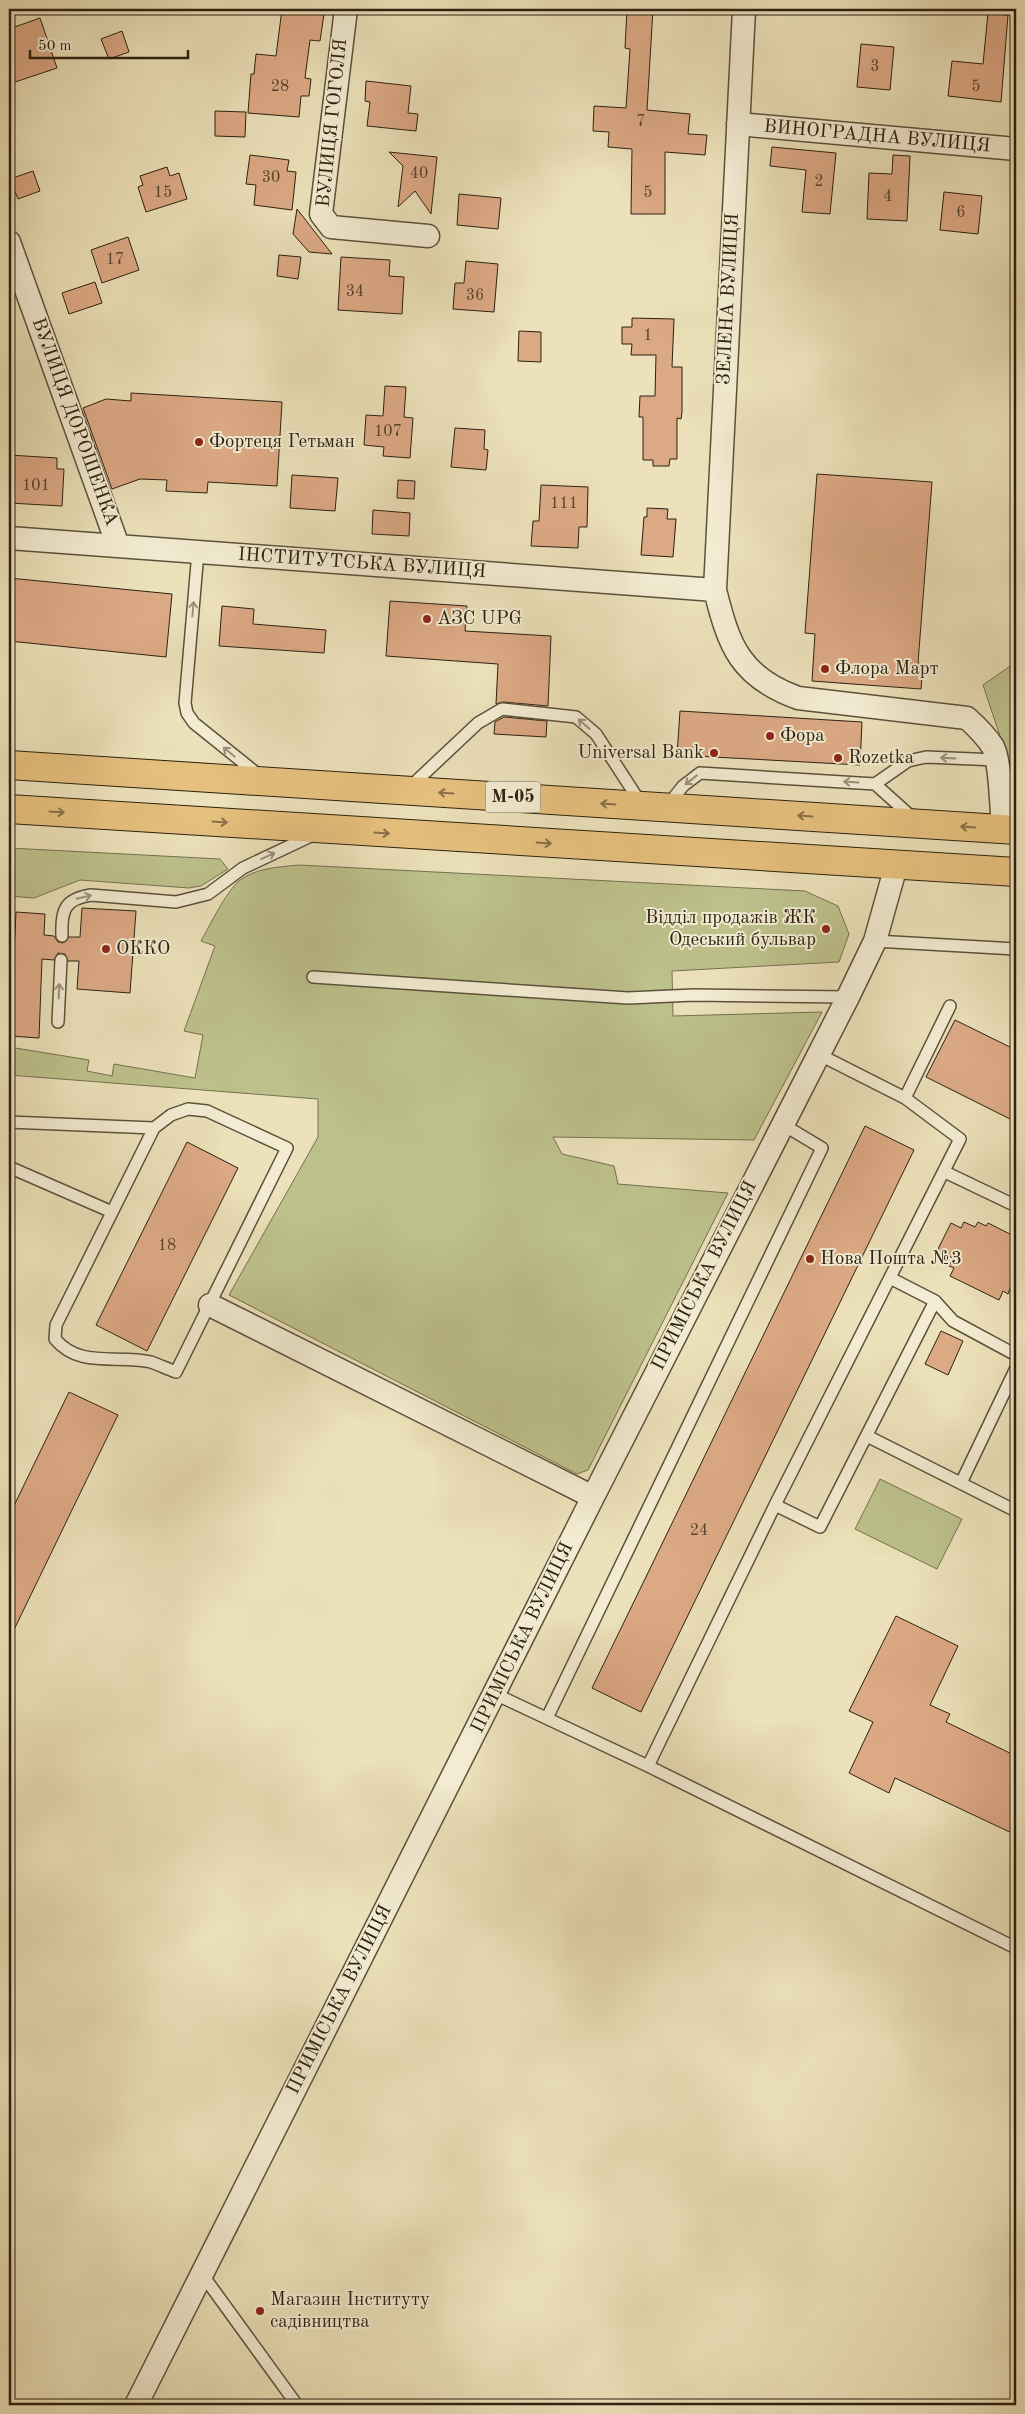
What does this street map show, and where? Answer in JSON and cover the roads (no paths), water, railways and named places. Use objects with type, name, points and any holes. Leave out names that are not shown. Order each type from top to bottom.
[{"type":"highway","name":"М-05","points":[[9,765],[1010,829]]},
{"type":"highway","name":"М-05","points":[[9,809],[896,866],[1016,872]]},
{"type":"street","name":"ВУЛИЦЯ ГОГОЛЯ","points":[[346,9],[321,214],[331,227],[428,236]]},
{"type":"street","name":"ЗЕЛЕНА ВУЛИЦЯ","points":[[744,9],[715,590],[724,625],[735,651],[751,672],[776,690],[798,698],[967,718],[980,730],[993,748],[997,760]]},
{"type":"street","name":"ВИНОГРАДНА ВУЛИЦЯ","points":[[738,124],[1016,149]]},
{"type":"street","name":"ВУЛИЦЯ ДОРОШЕНКА","points":[[9,242],[118,546]]},
{"type":"street","name":"ІНСТИТУТСЬКА ВУЛИЦЯ","points":[[9,538],[715,590]]},
{"type":"street","points":[[997,760],[1010,829]]},
{"type":"street","name":"ПРИМІСЬКА ВУЛИЦЯ","points":[[136,2405],[593,1497],[848,996],[874,941],[888,900],[896,866]]},
{"type":"street","points":[[210,1305],[593,1497]]},
{"type":"lane","points":[[198,552],[185,703],[187,713],[194,723],[267,782]]},
{"type":"lane","points":[[407,790],[478,723],[502,708],[576,717],[596,734],[655,807],[700,773],[875,784],[920,824]]},
{"type":"lane","points":[[875,784],[908,761],[926,757],[997,760]]},
{"type":"lane","points":[[62,936],[63,911],[69,902],[80,896],[91,895],[176,902],[208,894],[243,868],[326,829]]},
{"type":"lane","points":[[874,941],[1016,949]]},
{"type":"lane","points":[[58,1022],[61,960]]},
{"type":"lane","points":[[314,978],[628,998],[848,996]]},
{"type":"lane","points":[[905,1098],[950,1006]]},
{"type":"lane","points":[[648,1766],[775,1505],[960,1139],[905,1098],[818,1054]]},
{"type":"lane","points":[[188,1109],[207,1111],[288,1148],[176,1372],[150,1362],[78,1356],[64,1350],[55,1339],[56,1325],[154,1128],[171,1115],[188,1109]]},
{"type":"lane","points":[[9,1122],[154,1128]]},
{"type":"lane","points":[[546,1718],[822,1148],[782,1124]]},
{"type":"lane","points":[[9,1167],[112,1212]]},
{"type":"lane","points":[[944,1172],[1016,1206]]},
{"type":"lane","points":[[890,1278],[935,1302],[953,1321],[1016,1355]]},
{"type":"lane","points":[[775,1505],[820,1527],[935,1302]]},
{"type":"lane","points":[[961,1483],[1016,1368]]},
{"type":"lane","points":[[867,1436],[1016,1511]]},
{"type":"lane","points":[[495,1694],[648,1766],[1016,1948]]},
{"type":"lane","points":[[202,2274],[296,2405]]},
{"type":"place","name":"Фортеця Гетьман","points":[[199,442]]},
{"type":"place","name":"АЗС UPG","points":[[427,619]]},
{"type":"place","name":"Флора Март","points":[[825,669]]},
{"type":"place","name":"Фора","points":[[770,736]]},
{"type":"place","name":"Universal Bank","points":[[714,753]]},
{"type":"place","name":"Rozetka","points":[[838,758]]},
{"type":"place","name":"Відділ продажів ЖК Одеський бульвар","points":[[826,929]]},
{"type":"place","name":"ОККО","points":[[106,949]]},
{"type":"place","name":"Нова Пошта №3","points":[[810,1259]]},
{"type":"place","name":"Магазин Інституту садівництва","points":[[260,2311]]}]
